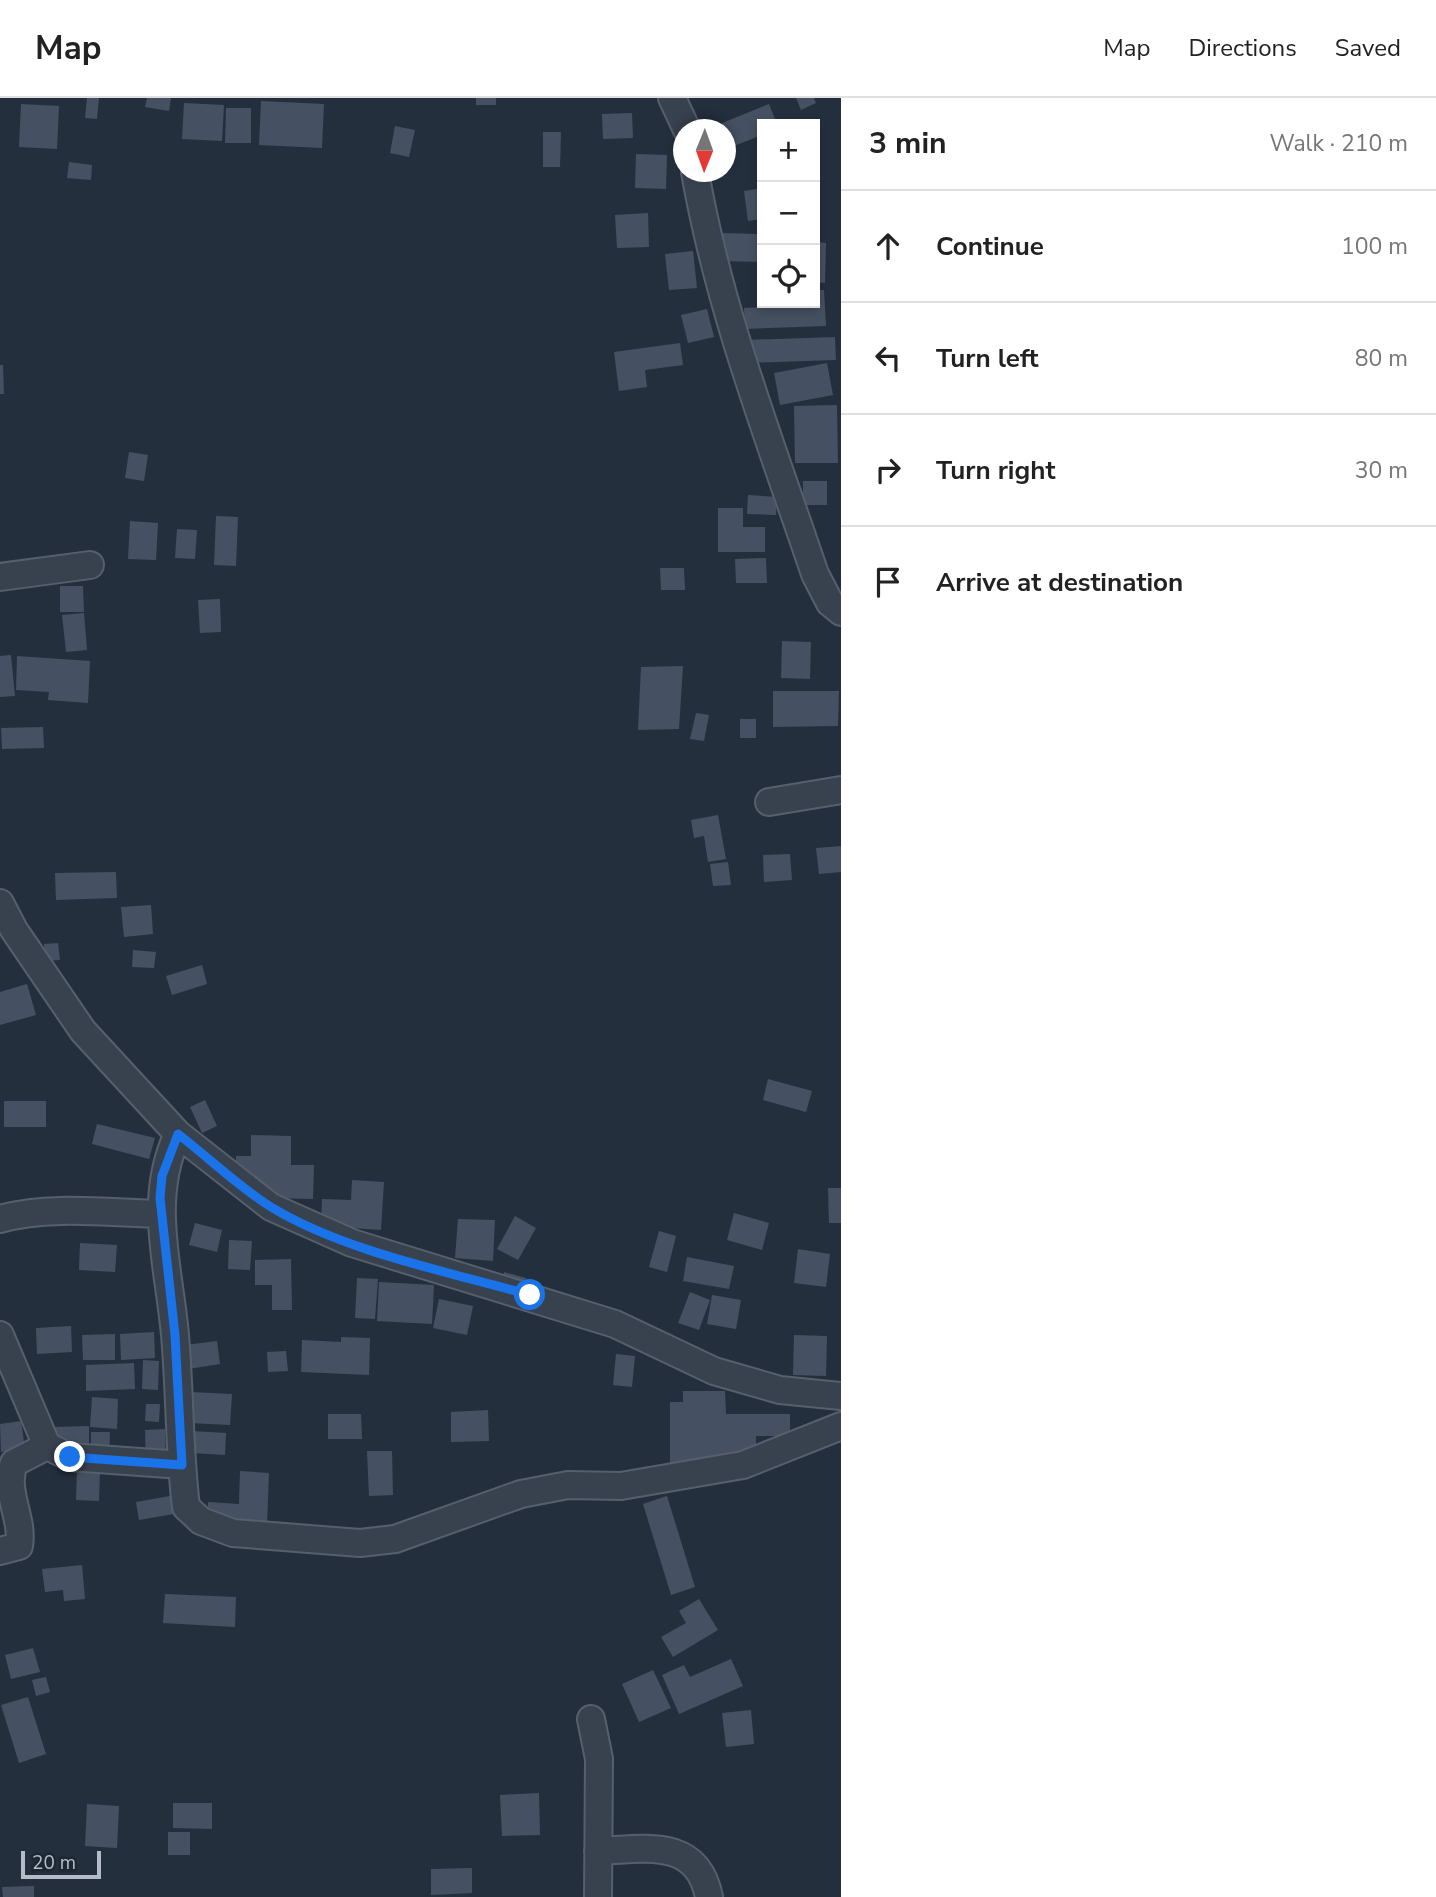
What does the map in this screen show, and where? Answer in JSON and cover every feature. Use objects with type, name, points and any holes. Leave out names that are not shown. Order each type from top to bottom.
[{"type":"street","points":[[672,98],[682,119]]},
{"type":"street","points":[[697,182],[706,237],[740,352],[815,574],[830,603],[841,612]]},
{"type":"street","points":[[0,577],[90,565]]},
{"type":"street","points":[[769,802],[841,790]]},
{"type":"street","points":[[0,903],[7,931],[83,1031],[178,1134],[271,1207],[352,1243],[615,1324],[714,1371],[780,1390],[841,1396]]},
{"type":"street","points":[[178,1134],[162,1176],[161,1214],[175,1335],[186,1507],[201,1521],[233,1533],[360,1543],[395,1539],[521,1494],[568,1485],[621,1486],[743,1465],[841,1426]]},
{"type":"street","points":[[0,1219],[14,1215],[78,1213],[161,1214]]},
{"type":"street","points":[[0,1335],[47,1446],[70,1457],[182,1465]]},
{"type":"street","points":[[0,1551],[19,1546],[21,1534],[10,1498],[10,1474],[15,1463],[47,1446]]},
{"type":"street","points":[[591,1719],[599,1759],[598,1897]]},
{"type":"street","points":[[598,1851],[676,1851],[698,1866],[706,1882],[709,1897]]},
{"type":"building","points":[[87,98],[99,98],[97,119],[85,118]]},
{"type":"building","points":[[147,98],[171,98],[169,111],[145,107]]},
{"type":"building","points":[[476,98],[496,98],[496,105],[476,105]]},
{"type":"building","points":[[796,98],[814,98],[816,103],[801,110]]},
{"type":"building","points":[[261,101],[324,104],[322,148],[259,145]]},
{"type":"building","points":[[184,103],[224,105],[222,141],[182,139]]},
{"type":"building","points":[[21,104],[59,106],[57,149],[19,147]]},
{"type":"building","points":[[769,104],[775,119],[757,119],[757,137],[736,145],[736,119],[732,119]]},
{"type":"building","points":[[226,108],[251,108],[251,143],[225,143]]},
{"type":"building","points":[[632,113],[633,138],[603,139],[602,114]]},
{"type":"building","points":[[395,126],[415,130],[409,157],[390,153]]},
{"type":"building","points":[[543,132],[561,132],[560,167],[543,167]]},
{"type":"building","points":[[636,154],[667,155],[666,189],[635,188]]},
{"type":"building","points":[[69,162],[92,165],[91,180],[67,178]]},
{"type":"building","points":[[757,189],[757,220],[748,221],[744,191]]},
{"type":"building","points":[[648,213],[649,247],[617,248],[615,215]]},
{"type":"building","points":[[722,233],[757,234],[757,262],[721,261]]},
{"type":"building","points":[[820,242],[826,243],[825,283],[820,282]]},
{"type":"building","points":[[693,251],[697,288],[669,290],[665,254]]},
{"type":"building","points":[[820,290],[824,290],[826,326],[745,329],[744,308],[820,308]]},
{"type":"building","points":[[707,309],[714,337],[688,343],[681,315]]},
{"type":"building","points":[[835,337],[836,360],[744,363],[743,340]]},
{"type":"building","points":[[680,343],[683,365],[645,370],[647,387],[619,391],[614,352]]},
{"type":"building","points":[[827,363],[833,395],[780,405],[774,373]]},
{"type":"building","points":[[0,365],[3,365],[4,394],[0,394]]},
{"type":"building","points":[[837,405],[838,463],[795,463],[794,406]]},
{"type":"building","points":[[129,452],[148,455],[144,481],[125,478]]},
{"type":"building","points":[[803,481],[827,481],[827,505],[803,505]]},
{"type":"building","points":[[748,495],[777,497],[776,515],[747,514]]},
{"type":"building","points":[[718,508],[743,508],[743,527],[765,527],[765,552],[718,552]]},
{"type":"building","points":[[216,516],[238,517],[236,566],[214,565]]},
{"type":"building","points":[[130,521],[158,523],[156,560],[128,559]]},
{"type":"building","points":[[177,529],[197,530],[195,559],[175,558]]},
{"type":"building","points":[[766,558],[767,583],[736,583],[735,559]]},
{"type":"building","points":[[660,568],[684,568],[685,590],[661,590]]},
{"type":"building","points":[[60,586],[83,586],[84,612],[60,612]]},
{"type":"building","points":[[220,599],[221,632],[200,633],[198,600]]},
{"type":"building","points":[[84,613],[87,650],[66,652],[62,615]]},
{"type":"building","points":[[782,641],[811,642],[810,679],[781,678]]},
{"type":"building","points":[[11,655],[15,696],[0,697],[0,656]]},
{"type":"building","points":[[17,656],[90,661],[88,703],[48,700],[49,692],[16,690]]},
{"type":"building","points":[[683,666],[679,729],[638,730],[641,667]]},
{"type":"building","points":[[773,691],[839,691],[838,726],[773,727]]},
{"type":"building","points":[[696,713],[709,715],[704,741],[690,739]]},
{"type":"building","points":[[740,719],[756,719],[756,738],[740,738]]},
{"type":"building","points":[[43,727],[44,748],[2,749],[1,728]]},
{"type":"building","points":[[718,815],[726,859],[708,862],[704,836],[694,838],[691,820]]},
{"type":"building","points":[[841,846],[841,872],[819,874],[816,848]]},
{"type":"building","points":[[790,854],[792,880],[764,882],[763,855]]},
{"type":"building","points":[[728,862],[731,885],[713,886],[710,864]]},
{"type":"building","points":[[116,872],[117,898],[56,900],[55,873]]},
{"type":"building","points":[[151,905],[153,934],[124,937],[121,907]]},
{"type":"building","points":[[58,943],[60,960],[45,961],[44,944]]},
{"type":"building","points":[[133,950],[156,952],[154,968],[132,967]]},
{"type":"building","points":[[202,965],[207,984],[172,995],[166,976]]},
{"type":"building","points":[[27,984],[36,1015],[0,1025],[0,992]]},
{"type":"building","points":[[768,1079],[812,1091],[806,1112],[763,1100]]},
{"type":"building","points":[[205,1100],[217,1126],[202,1133],[190,1107]]},
{"type":"building","points":[[4,1101],[46,1101],[46,1127],[4,1127]]},
{"type":"building","points":[[97,1124],[155,1138],[149,1159],[92,1144]]},
{"type":"building","points":[[251,1135],[291,1136],[291,1165],[314,1165],[313,1199],[268,1198],[268,1187],[236,1186],[236,1156],[251,1156]]},
{"type":"building","points":[[352,1180],[384,1182],[381,1230],[321,1226],[322,1199],[351,1200]]},
{"type":"building","points":[[828,1188],[841,1188],[841,1223],[829,1223]]},
{"type":"building","points":[[734,1213],[769,1223],[762,1250],[727,1240]]},
{"type":"building","points":[[515,1216],[536,1228],[518,1260],[497,1249]]},
{"type":"building","points":[[458,1219],[495,1220],[493,1261],[455,1258]]},
{"type":"building","points":[[195,1223],[222,1230],[217,1252],[189,1245]]},
{"type":"building","points":[[659,1231],[676,1236],[667,1272],[649,1267]]},
{"type":"building","points":[[229,1240],[252,1241],[250,1270],[228,1269]]},
{"type":"building","points":[[80,1243],[117,1245],[115,1272],[79,1270]]},
{"type":"building","points":[[798,1249],[830,1254],[826,1287],[794,1283]]},
{"type":"building","points":[[687,1257],[734,1266],[729,1289],[683,1281]]},
{"type":"building","points":[[291,1259],[292,1310],[272,1310],[272,1285],[255,1285],[255,1260]]},
{"type":"building","points":[[504,1272],[526,1278],[521,1295],[499,1288]]},
{"type":"building","points":[[357,1278],[378,1279],[375,1319],[355,1318]]},
{"type":"building","points":[[379,1282],[434,1285],[432,1324],[377,1321]]},
{"type":"building","points":[[690,1292],[710,1300],[699,1330],[678,1323]]},
{"type":"building","points":[[712,1295],[741,1300],[736,1329],[707,1324]]},
{"type":"building","points":[[439,1299],[473,1306],[467,1335],[433,1328]]},
{"type":"building","points":[[71,1326],[72,1352],[37,1354],[36,1328]]},
{"type":"building","points":[[154,1332],[155,1358],[121,1360],[120,1334]]},
{"type":"building","points":[[115,1334],[115,1360],[83,1360],[82,1335]]},
{"type":"building","points":[[794,1335],[827,1336],[826,1376],[793,1375]]},
{"type":"building","points":[[341,1337],[370,1338],[369,1375],[301,1372],[302,1340],[341,1342]]},
{"type":"building","points":[[217,1341],[220,1364],[188,1369],[185,1345]]},
{"type":"building","points":[[286,1351],[288,1371],[268,1372],[267,1352]]},
{"type":"building","points":[[616,1354],[635,1356],[632,1387],[613,1385]]},
{"type":"building","points":[[143,1360],[159,1361],[158,1390],[142,1389]]},
{"type":"building","points":[[134,1363],[135,1389],[86,1391],[86,1365]]},
{"type":"building","points":[[683,1391],[725,1391],[726,1414],[790,1414],[790,1436],[756,1436],[756,1452],[730,1452],[730,1466],[670,1466],[670,1402],[683,1402]]},
{"type":"building","points":[[191,1392],[232,1394],[230,1425],[189,1423]]},
{"type":"building","points":[[92,1397],[118,1399],[117,1429],[90,1427]]},
{"type":"building","points":[[146,1404],[160,1404],[159,1422],[145,1421]]},
{"type":"building","points":[[488,1410],[489,1441],[451,1442],[451,1412]]},
{"type":"building","points":[[328,1414],[361,1414],[362,1439],[328,1439]]},
{"type":"building","points":[[21,1421],[25,1449],[1,1452],[0,1424]]},
{"type":"building","points":[[89,1426],[89,1457],[53,1458],[53,1427]]},
{"type":"building","points":[[165,1429],[166,1467],[146,1467],[145,1430]]},
{"type":"building","points":[[192,1431],[226,1433],[225,1455],[191,1453]]},
{"type":"building","points":[[91,1432],[110,1432],[109,1460],[91,1459]]},
{"type":"building","points":[[367,1451],[392,1451],[393,1495],[369,1496]]},
{"type":"building","points":[[77,1469],[100,1470],[99,1501],[76,1500]]},
{"type":"building","points":[[240,1471],[269,1473],[267,1524],[207,1522],[208,1502],[239,1504]]},
{"type":"building","points":[[170,1496],[174,1514],[139,1520],[136,1502]]},
{"type":"building","points":[[667,1496],[695,1587],[671,1595],[643,1504]]},
{"type":"building","points":[[82,1565],[85,1599],[64,1601],[63,1590],[45,1592],[42,1569]]},
{"type":"building","points":[[165,1594],[236,1597],[235,1627],[163,1623]]},
{"type":"building","points":[[699,1599],[718,1630],[673,1657],[661,1637],[686,1623],[679,1611]]},
{"type":"building","points":[[33,1648],[40,1672],[11,1679],[5,1655]]},
{"type":"building","points":[[731,1659],[743,1686],[679,1714],[662,1675],[684,1665],[690,1677]]},
{"type":"building","points":[[653,1670],[671,1708],[639,1722],[622,1684]]},
{"type":"building","points":[[46,1677],[50,1692],[36,1696],[32,1680]]},
{"type":"building","points":[[28,1697],[46,1754],[19,1763],[1,1705]]},
{"type":"building","points":[[751,1710],[754,1744],[726,1747],[722,1713]]},
{"type":"building","points":[[539,1793],[540,1835],[502,1836],[500,1795]]},
{"type":"building","points":[[173,1803],[212,1803],[212,1829],[173,1828]]},
{"type":"building","points":[[87,1804],[119,1806],[117,1848],[85,1846]]},
{"type":"building","points":[[168,1832],[190,1832],[190,1855],[168,1855]]},
{"type":"building","points":[[472,1868],[472,1893],[431,1895],[431,1869]]},
{"type":"building","points":[[34,1886],[34,1897],[3,1897],[2,1887]]},
{"type":"route","points":[[70,1457],[182,1465],[175,1335],[160,1198],[162,1176],[178,1134],[271,1207],[311,1227],[352,1243],[530,1295]]}]
